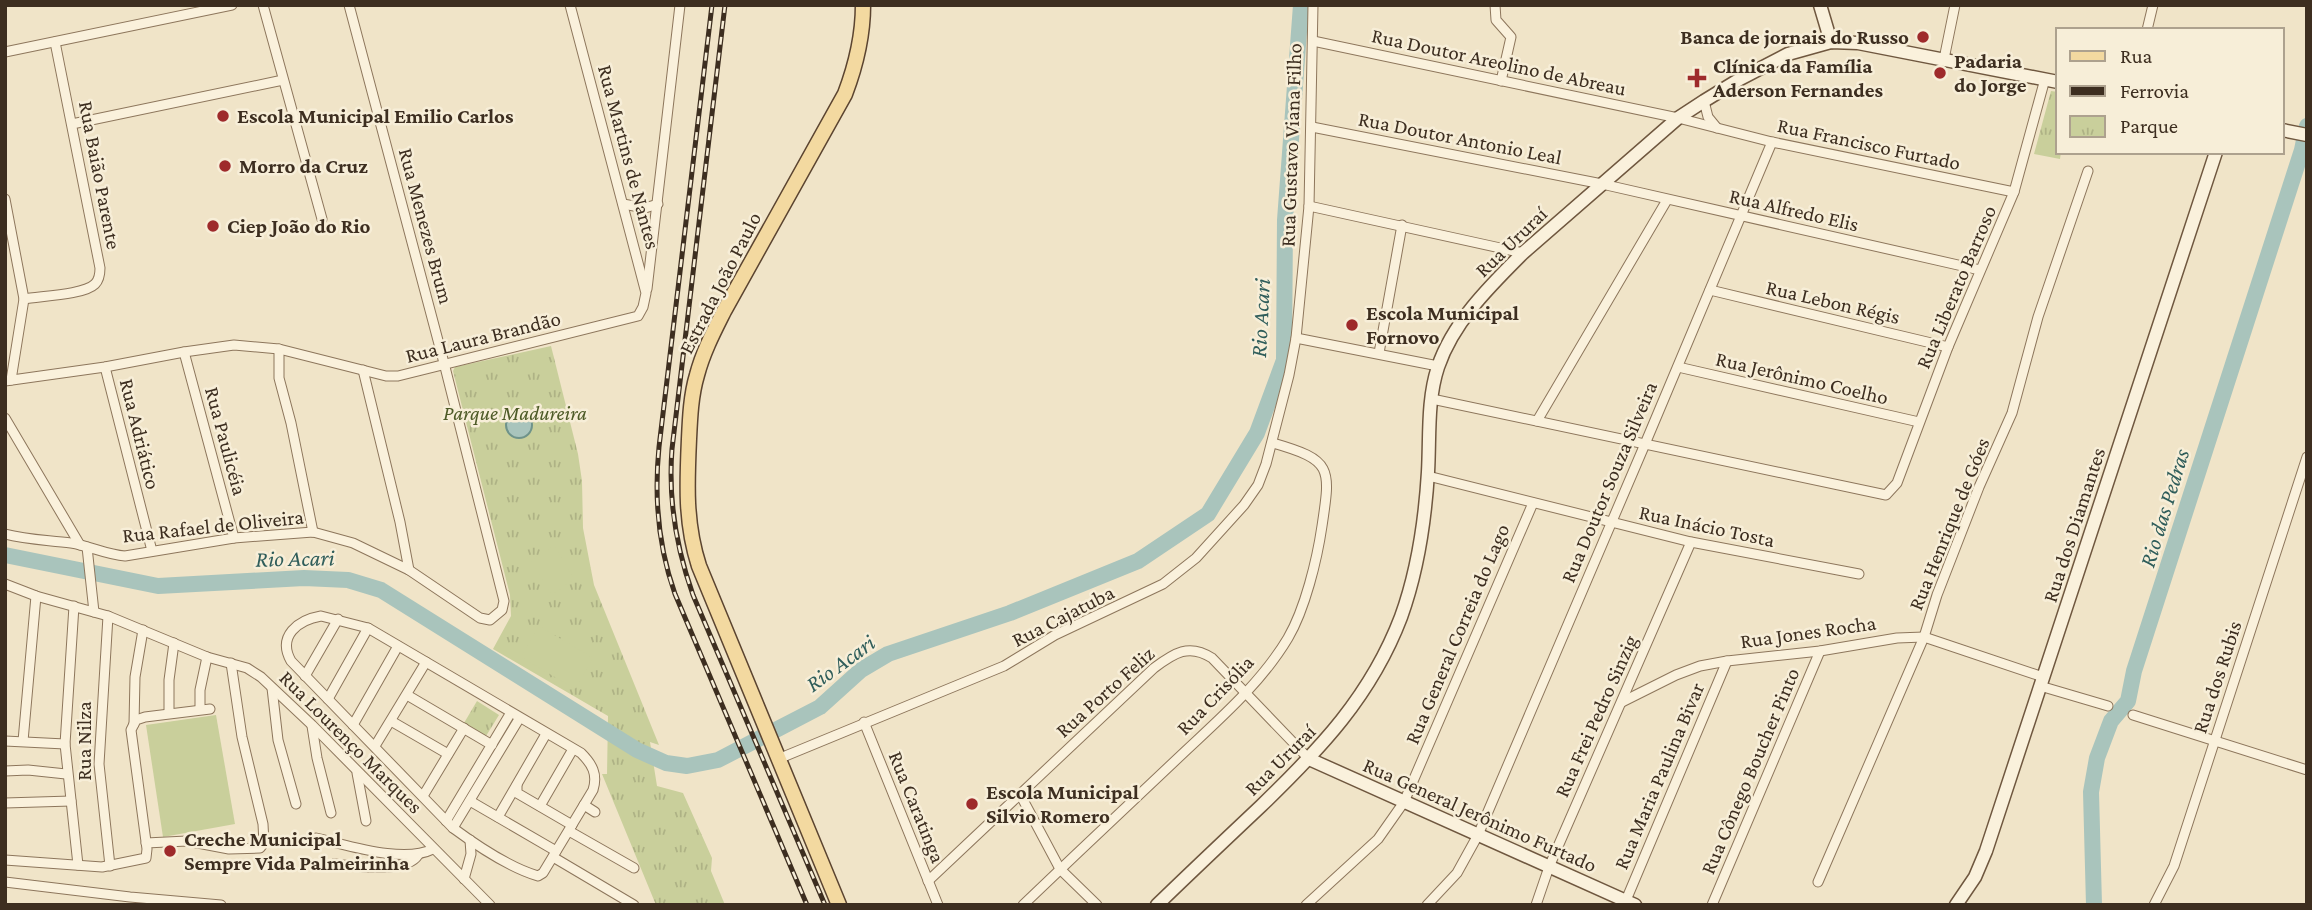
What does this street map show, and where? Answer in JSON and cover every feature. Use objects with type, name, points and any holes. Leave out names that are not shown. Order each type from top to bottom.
[{"type":"main road","name":"Estrada João Paulo","points":[[839,905],[699,566],[691,542],[687,494],[693,391],[710,340],[845,94],[858,57],[863,5]]},
{"type":"street","points":[[5,52],[232,5]]},
{"type":"street","points":[[263,5],[322,219]]},
{"type":"street","name":"Rua Menezes Brum","points":[[349,5],[504,601],[502,610],[496,617]]},
{"type":"street","name":"Rua Martins de Nantes","points":[[570,5],[646,293]]},
{"type":"street","points":[[646,293],[680,5]]},
{"type":"street","name":"Rua Gustavo Viana Filho","points":[[1278,410],[1289,375],[1296,338],[1309,206],[1313,5]]},
{"type":"street","points":[[1495,5],[1496,20],[1511,37],[1501,80]]},
{"type":"street","points":[[1820,5],[1830,42]]},
{"type":"street","points":[[1944,59],[1955,5]]},
{"type":"street","points":[[2147,28],[2153,5]]},
{"type":"street","name":"Rua Doutor Areolino de Abreau","points":[[1313,41],[1678,118]]},
{"type":"street","name":"Rua Baião Parente","points":[[24,299],[92,286],[99,276],[100,268],[55,42]]},
{"type":"street","name":"Rua Ururaí","points":[[1157,905],[1309,760],[1339,726],[1375,673],[1393,635],[1419,558],[1428,476],[1432,399],[1438,366],[1458,327],[1500,276],[1523,253],[1678,118],[1740,79],[1788,54],[1830,42],[1858,43],[2052,81]]},
{"type":"street","points":[[72,124],[283,80]]},
{"type":"street","name":"Rua Liberato Barroso","points":[[1645,444],[1880,495],[1886,495],[1895,487],[1948,347],[2014,192],[2052,81]]},
{"type":"street","points":[[1704,101],[1708,117],[1717,128]]},
{"type":"street","name":"Rua Francisco Furtado","points":[[1678,118],[1772,142],[2014,192]]},
{"type":"street","name":"Rua Doutor Antonio Leal","points":[[1312,127],[1602,184]]},
{"type":"street","points":[[2285,131],[2307,135]]},
{"type":"street","name":"Rua Doutor Souza Silveira","points":[[1427,905],[1457,873],[1478,835],[1772,142]]},
{"type":"street","name":"Rua dos Diamantes","points":[[1956,905],[1975,877],[1986,851],[2215,154]]},
{"type":"street","name":"Rua Henrique de Góes","points":[[1818,882],[1924,637],[1937,595],[1979,487],[2012,413],[2038,317],[2088,171]]},
{"type":"street","name":"Rua Alfredo Elis","points":[[1602,184],[1980,270]]},
{"type":"street","points":[[5,199],[24,299],[8,380]]},
{"type":"street","points":[[1537,421],[1667,200]]},
{"type":"street","points":[[623,204],[645,208],[658,204]]},
{"type":"street","points":[[1309,206],[1523,253]]},
{"type":"street","points":[[1379,353],[1402,225]]},
{"type":"street","name":"Rua Lebon Régis","points":[[1710,290],[1948,347]]},
{"type":"street","name":"Rua Laura Brandão","points":[[8,380],[234,345],[279,349],[386,376],[398,376],[638,316],[642,311],[646,293]]},
{"type":"street","points":[[1296,338],[1438,366]]},
{"type":"street","points":[[279,349],[279,378],[313,532]]},
{"type":"street","name":"Rua Paulicéia","points":[[184,352],[234,538]]},
{"type":"street","name":"Rua Adriático","points":[[105,367],[152,551]]},
{"type":"street","name":"Rua Jerônimo Coelho","points":[[1678,367],[1919,422]]},
{"type":"street","points":[[363,370],[409,570]]},
{"type":"street","points":[[1432,399],[1645,444]]},
{"type":"street","name":"Rua Cajatuba","points":[[777,755],[1004,666],[1055,635],[1163,584],[1196,558],[1244,505],[1258,485],[1273,443],[1278,410]]},
{"type":"street","points":[[5,418],[85,550],[94,611]]},
{"type":"street","name":"Rua Crisólia","points":[[1023,905],[1247,693],[1287,639],[1297,620],[1315,558],[1327,484],[1322,466],[1303,452],[1273,443]]},
{"type":"street","name":"Rua dos Rubis","points":[[2154,905],[2174,866],[2307,457]]},
{"type":"street","name":"Rua Inácio Tosta","points":[[1428,476],[1610,523],[1859,573]]},
{"type":"street","name":"Rua General Correia do Lago","points":[[1306,905],[1378,839],[1404,802],[1533,503]]},
{"type":"street","name":"Rua Rafael de Oliveira","points":[[5,534],[125,556],[234,538],[313,532],[353,543],[409,570],[480,618],[490,620],[496,617]]},
{"type":"street","name":"Rua Frei Pedro Sinzig","points":[[1536,905],[1549,867],[1691,541]]},
{"type":"street","name":"Rua Lourenço Marques","points":[[6,587],[94,611],[254,673],[312,725],[491,905]]},
{"type":"street","points":[[23,741],[36,596]]},
{"type":"street","points":[[74,606],[65,744],[66,774],[78,865]]},
{"type":"street","points":[[321,616],[338,619],[368,628],[588,760],[596,776],[593,790],[543,873],[538,876],[470,840],[450,825],[305,676],[286,653],[289,636],[301,621],[321,616]]},
{"type":"street","name":"Rua Nilza","points":[[108,617],[99,764],[110,866]]},
{"type":"street","points":[[305,676],[338,619]]},
{"type":"street","points":[[328,699],[368,628]]},
{"type":"street","points":[[134,724],[135,677],[143,630]]},
{"type":"street","name":"Rua Jones Rocha","points":[[1622,702],[1676,675],[1727,661],[1924,637],[2108,706]]},
{"type":"street","points":[[169,713],[169,680],[174,643]]},
{"type":"street","points":[[353,725],[398,646]]},
{"type":"street","name":"Rua Porto Feliz","points":[[929,881],[1154,668],[1180,652],[1198,650],[1213,658],[1309,760]]},
{"type":"street","name":"Rua Cônego Boucher Pinto","points":[[1713,905],[1820,651]]},
{"type":"street","points":[[5,860],[110,866],[146,858],[131,730],[139,718],[205,709],[200,690],[207,657]]},
{"type":"street","name":"Rua Maria Paulina Bivar","points":[[1628,903],[1727,661]]},
{"type":"street","points":[[375,746],[426,662]]},
{"type":"street","points":[[146,843],[187,841],[229,849],[260,848],[264,843],[263,824],[236,708],[231,663]]},
{"type":"street","points":[[272,688],[278,740],[296,804]]},
{"type":"street","points":[[407,695],[492,745]]},
{"type":"street","points":[[450,825],[510,714]]},
{"type":"street","points":[[2133,715],[2307,770]]},
{"type":"street","points":[[450,825],[470,801],[519,719]]},
{"type":"street","points":[[391,720],[448,754]]},
{"type":"street","name":"Rua Caratinga","points":[[864,722],[938,905]]},
{"type":"street","points":[[312,725],[331,813]]},
{"type":"street","points":[[422,796],[464,728]]},
{"type":"street","points":[[498,817],[546,734]]},
{"type":"street","points":[[5,741],[65,744]]},
{"type":"street","points":[[540,806],[573,749]]},
{"type":"street","name":"Rua General Jerônimo Furtado","points":[[1309,760],[1628,903]]},
{"type":"street","points":[[5,771],[28,770],[66,774]]},
{"type":"street","points":[[357,773],[366,821]]},
{"type":"street","points":[[517,786],[517,793],[634,868]]},
{"type":"street","points":[[1021,796],[1060,869],[1097,905]]},
{"type":"street","points":[[5,803],[71,801]]},
{"type":"street","points":[[470,801],[634,905]]},
{"type":"street","points":[[584,806],[595,812]]},
{"type":"street","points":[[316,838],[402,855],[418,855],[433,849]]},
{"type":"street","points":[[464,879],[470,859],[470,840]]},
{"type":"street","points":[[334,864],[401,865],[418,855]]},
{"type":"street","points":[[5,882],[220,905]]},
{"type":"green space","points":[[2051,91],[2056,92],[2056,154],[2061,154],[2060,159],[2034,154]]},
{"type":"green space","name":"Parque Madureira","points":[[551,346],[578,454],[582,481],[583,528],[594,585],[659,745],[650,742],[657,786],[683,793],[712,858],[711,871],[725,905],[656,905],[602,774],[607,774],[608,716],[493,649],[511,616],[510,595],[453,371],[455,367]]},
{"type":"green space","points":[[554,545],[574,579],[552,595],[531,561]]},
{"type":"green space","points":[[539,626],[593,658],[575,689],[521,657]]},
{"type":"green space","points":[[477,701],[499,715],[486,736],[464,723]]},
{"type":"green space","points":[[216,715],[235,824],[163,837],[146,725]]},
{"type":"water","points":[[519,412],[528,416],[532,425],[528,434],[519,438],[510,434],[506,425],[510,416]]},
{"type":"waterway","name":"Rio Acari","points":[[5,555],[158,586],[304,578],[348,580],[381,590],[637,750],[666,763],[687,766],[718,760],[820,707],[861,670],[888,654],[1010,613],[1138,561],[1208,514],[1257,433],[1284,360],[1285,220],[1301,5]]},
{"type":"waterway","name":"Rio das Pedras","points":[[2094,905],[2091,792],[2097,758],[2111,721],[2128,701],[2134,671],[2302,150],[2307,126]]},
{"type":"railway","points":[[712,5],[659,447],[657,484],[661,540],[675,594],[807,905]]},
{"type":"railway","points":[[725,5],[672,449],[672,505],[682,559],[693,595],[825,905]]},
{"type":"place","name":"Banca de jornais do Russo","points":[[1923,37]]},
{"type":"place","name":"Padaria do Jorge","points":[[1940,73]]},
{"type":"place","name":"Clínica da Família Aderson Fernandes","points":[[1697,78]]},
{"type":"place","name":"Escola Municipal Emilio Carlos","points":[[223,116]]},
{"type":"place","name":"Morro da Cruz","points":[[225,166]]},
{"type":"place","name":"Ciep João do Rio","points":[[213,226]]},
{"type":"place","name":"Escola Municipal Fornovo","points":[[1352,325]]},
{"type":"place","name":"Escola Municipal Silvio Romero","points":[[972,804]]},
{"type":"place","name":"Creche Municipal Sempre Vida Palmeirinha","points":[[170,851]]}]
